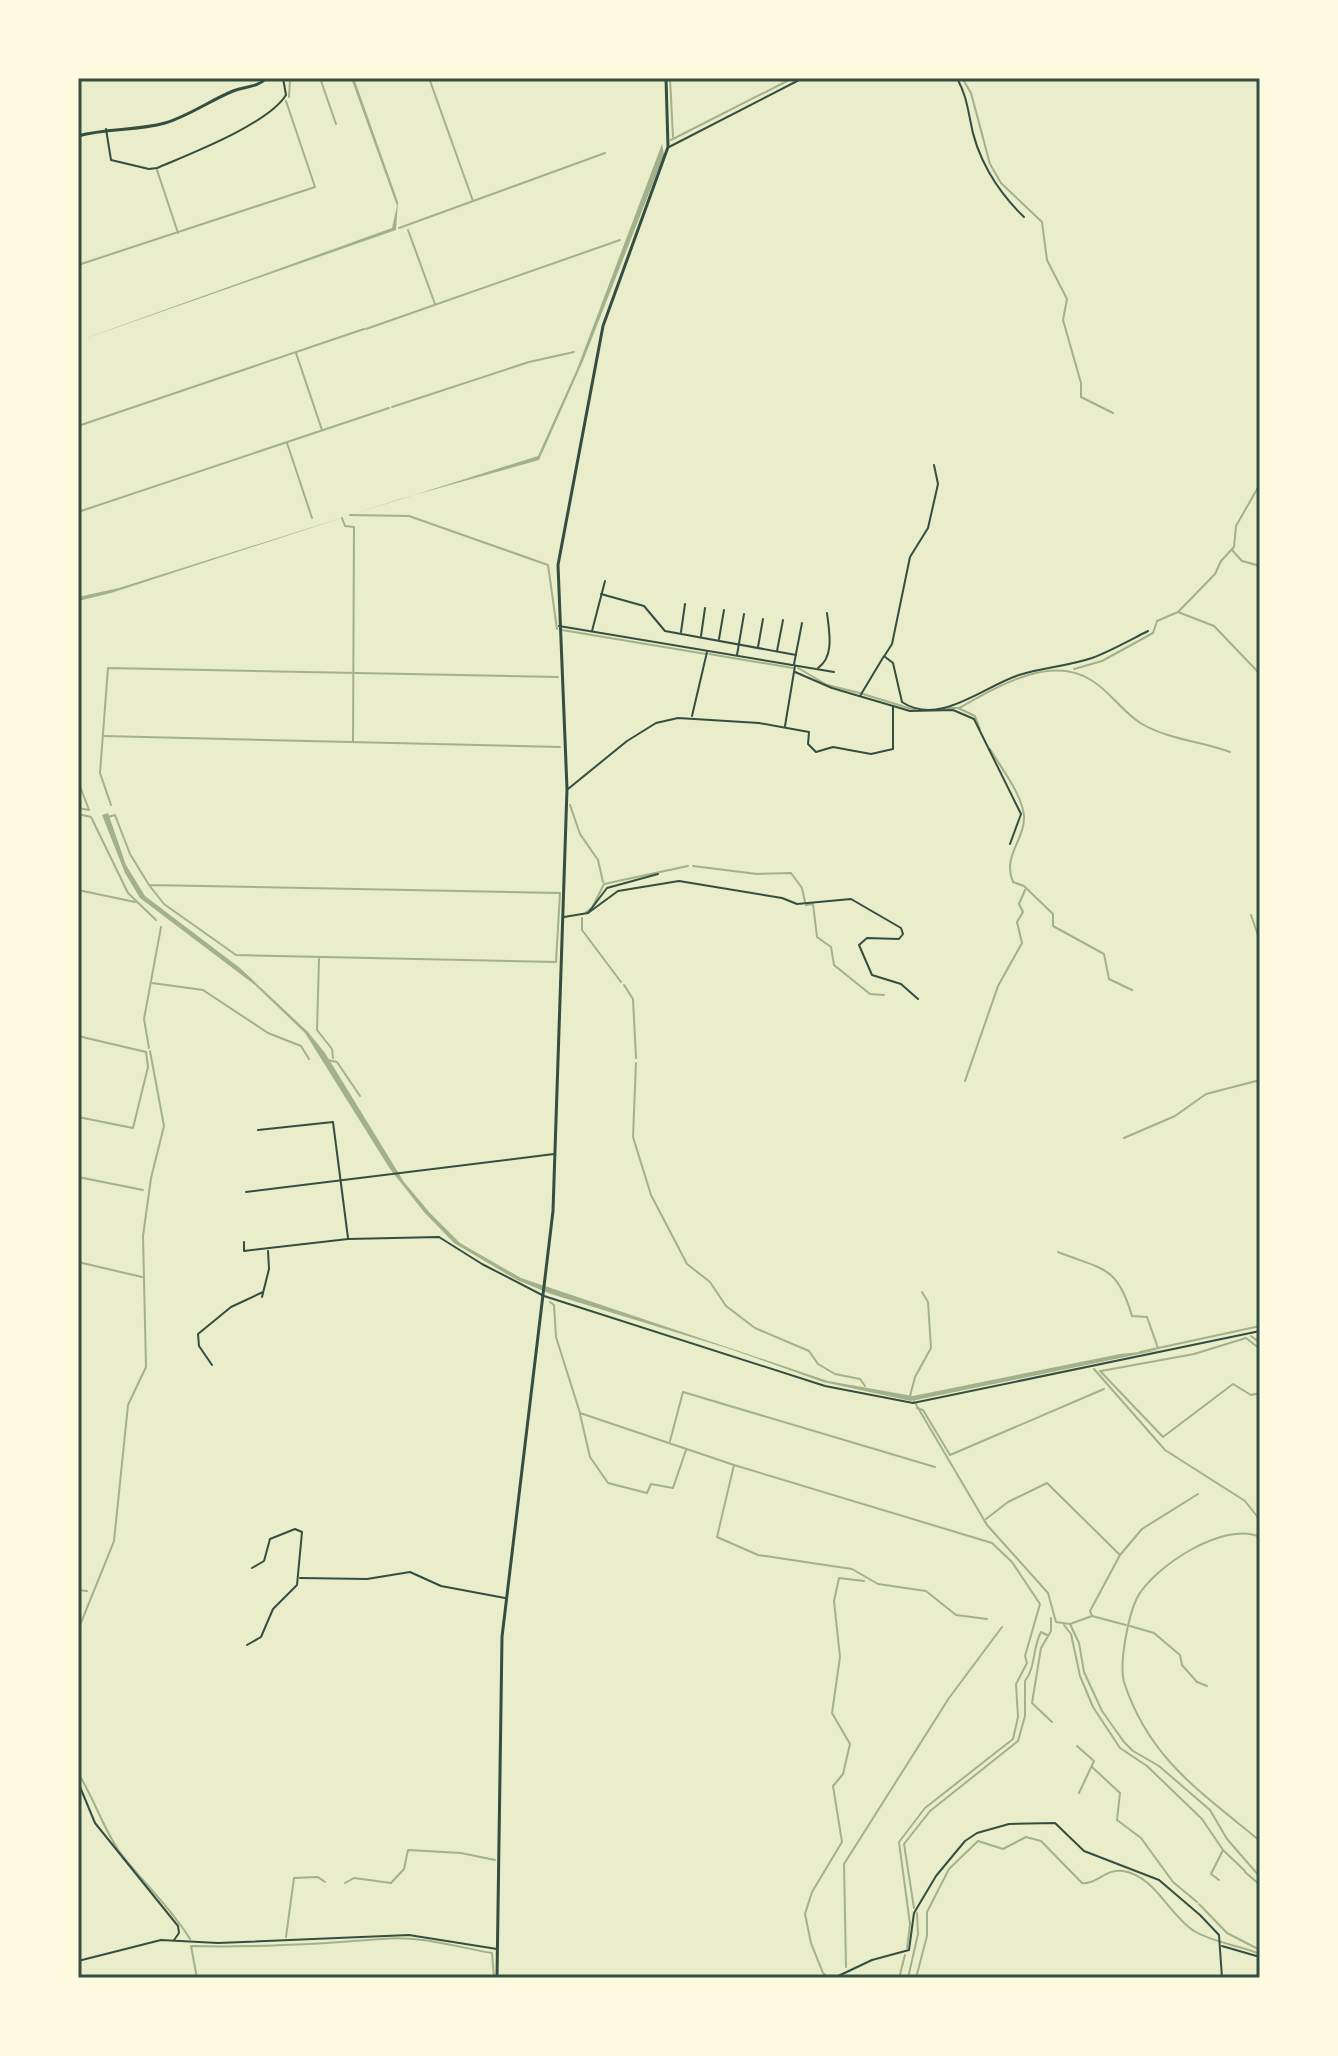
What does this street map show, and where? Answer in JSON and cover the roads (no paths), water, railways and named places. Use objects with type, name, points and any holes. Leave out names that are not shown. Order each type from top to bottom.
[{"type":"street","points":[[78,136],[106,129],[148,127],[184,118],[236,90],[258,86],[267,78]]},
{"type":"street","points":[[106,129],[111,160],[157,168],[243,128],[280,103],[286,95],[283,78]]},
{"type":"street","points":[[497,1978],[502,1653],[506,1599],[547,1285],[555,1154],[567,789],[558,565],[601,336],[668,147],[666,78]]},
{"type":"street","points":[[668,147],[803,78]]},
{"type":"street","points":[[957,78],[966,96],[969,117],[990,175],[1002,196],[1024,217]]},
{"type":"street","points":[[860,696],[892,644],[910,557],[928,528],[938,484],[934,465]]},
{"type":"street","points":[[591,632],[605,581]]},
{"type":"street","points":[[601,594],[644,606],[661,629],[796,655]]},
{"type":"street","points":[[680,633],[685,604]]},
{"type":"street","points":[[701,637],[705,608]]},
{"type":"street","points":[[719,641],[724,610]]},
{"type":"street","points":[[817,669],[827,659],[831,643],[827,613]]},
{"type":"street","points":[[737,656],[744,614]]},
{"type":"street","points":[[758,648],[763,619]]},
{"type":"street","points":[[777,652],[783,620]]},
{"type":"street","points":[[785,727],[802,623]]},
{"type":"street","points":[[559,626],[834,672]]},
{"type":"street","points":[[884,656],[893,663],[902,702],[912,707],[935,708],[954,705],[1016,676],[1092,658],[1148,631]]},
{"type":"street","points":[[692,717],[707,651]]},
{"type":"street","points":[[795,672],[832,688],[893,706],[916,712],[953,710],[974,719],[1021,814],[1010,844]]},
{"type":"street","points":[[567,789],[608,754],[656,723],[692,717],[785,727],[809,732],[808,744],[816,752],[833,747],[871,754],[893,749],[893,706]]},
{"type":"street","points":[[588,913],[607,888],[658,874]]},
{"type":"street","points":[[563,917],[588,913],[618,891],[679,881],[782,898],[797,904],[851,899],[901,928],[903,934],[899,939],[867,938],[859,945],[872,975],[901,984],[918,999]]},
{"type":"street","points":[[258,1130],[333,1122],[348,1239]]},
{"type":"street","points":[[246,1192],[555,1154]]},
{"type":"street","points":[[244,1242],[244,1251],[348,1239],[439,1237],[482,1264],[545,1294],[825,1386],[914,1403],[1260,1331]]},
{"type":"street","points":[[262,1297],[269,1269],[268,1250]]},
{"type":"street","points":[[212,1365],[199,1346],[198,1334],[224,1311],[263,1292]]},
{"type":"street","points":[[247,1645],[261,1637],[273,1609],[292,1593],[300,1578],[302,1532],[299,1530],[270,1539],[264,1561],[252,1568]]},
{"type":"street","points":[[300,1578],[367,1579],[410,1572],[441,1586],[506,1599]]},
{"type":"street","points":[[78,1782],[100,1830],[178,1926],[179,1933],[173,1941]]},
{"type":"street","points":[[834,1978],[872,1960],[909,1950],[914,1913],[936,1876],[971,1836],[1009,1824],[1055,1823],[1084,1851],[1159,1880],[1209,1924],[1219,1935],[1222,1978]]},
{"type":"street","points":[[78,1961],[154,1941],[218,1943],[409,1935],[497,1949]]},
{"type":"street","points":[[1221,1946],[1231,1946],[1260,1957]]},
{"type":"waterway","points":[[78,90],[80,78]]},
{"type":"waterway","points":[[289,97],[290,80],[298,78]]},
{"type":"waterway","points":[[320,78],[336,124]]},
{"type":"waterway","points":[[429,78],[473,201]]},
{"type":"waterway","points":[[670,78],[673,137]]},
{"type":"waterway","points":[[671,140],[793,78]]},
{"type":"waterway","points":[[962,78],[971,93],[990,164],[1001,183],[1042,222],[1047,260],[1067,299],[1063,320],[1081,383],[1081,397],[1113,413]]},
{"type":"waterway","points":[[78,265],[315,187],[286,101]]},
{"type":"waterway","points":[[399,228],[605,153]]},
{"type":"waterway","points":[[157,170],[178,233]]},
{"type":"waterway","points":[[408,230],[435,304]]},
{"type":"waterway","points":[[366,329],[620,240]]},
{"type":"waterway","points":[[78,426],[364,329]]},
{"type":"waterway","points":[[392,407],[529,362],[574,352]]},
{"type":"waterway","points":[[296,353],[322,430]]},
{"type":"waterway","points":[[78,512],[389,408]]},
{"type":"waterway","points":[[287,443],[312,518]]},
{"type":"waterway","points":[[1074,669],[1102,661],[1153,633],[1157,621],[1178,612],[1215,574],[1221,561],[1234,547],[1236,526],[1260,484]]},
{"type":"waterway","points":[[350,515],[409,516],[548,565],[557,629]]},
{"type":"waterway","points":[[342,518],[345,526],[354,527],[353,741]]},
{"type":"waterway","points":[[1232,550],[1242,561],[1260,566]]},
{"type":"waterway","points":[[1178,612],[1214,626],[1260,674]]},
{"type":"waterway","points":[[562,630],[706,654]]},
{"type":"waterway","points":[[709,654],[793,668]]},
{"type":"waterway","points":[[111,805],[100,773],[108,668],[558,677]]},
{"type":"waterway","points":[[798,668],[827,685],[860,693]]},
{"type":"waterway","points":[[959,708],[1024,676],[1058,670],[1091,680],[1142,724],[1163,734],[1230,752]]},
{"type":"waterway","points":[[863,694],[915,710]]},
{"type":"waterway","points":[[945,708],[958,708],[975,716],[980,729]]},
{"type":"waterway","points":[[103,736],[560,747]]},
{"type":"waterway","points":[[990,749],[1015,790],[1024,816],[1010,864],[1013,882],[1024,886],[1053,914],[1053,926],[1104,954],[1109,979],[1132,990]]},
{"type":"waterway","points":[[78,781],[89,810],[78,808]]},
{"type":"waterway","points":[[570,805],[580,834],[598,860],[603,882]]},
{"type":"waterway","points":[[78,814],[91,817],[128,893],[156,920]]},
{"type":"waterway","points":[[108,817],[115,815],[130,854],[149,885],[560,893],[556,962],[236,955],[164,904],[149,885]]},
{"type":"waterway","points":[[586,912],[592,908],[604,884],[688,866]]},
{"type":"waterway","points":[[693,866],[757,874],[791,873],[802,888],[805,902]]},
{"type":"waterway","points":[[78,890],[135,902]]},
{"type":"waterway","points":[[965,1081],[998,986],[1022,943],[1017,922],[1023,912],[1019,904],[1025,890]]},
{"type":"waterway","points":[[806,905],[813,904],[817,937],[831,947],[834,965],[870,994],[884,995]]},
{"type":"waterway","points":[[1251,915],[1260,941]]},
{"type":"waterway","points":[[582,918],[582,930],[621,982]]},
{"type":"waterway","points":[[149,1048],[144,1019],[161,927]]},
{"type":"waterway","points":[[319,959],[317,1030],[332,1049],[333,1058]]},
{"type":"waterway","points":[[152,983],[203,990],[268,1033],[301,1046],[309,1059]]},
{"type":"waterway","points":[[624,985],[633,999],[636,1058]]},
{"type":"waterway","points":[[78,1036],[146,1052],[148,1067],[133,1128],[78,1117]]},
{"type":"waterway","points":[[78,1630],[114,1541],[128,1405],[146,1367],[143,1236],[151,1178],[164,1126],[150,1051]]},
{"type":"waterway","points":[[328,1060],[337,1062],[360,1096]]},
{"type":"waterway","points":[[636,1063],[633,1137],[651,1195],[687,1264],[710,1282],[726,1306],[755,1328],[809,1351],[818,1364],[835,1374],[860,1379],[865,1386]]},
{"type":"waterway","points":[[1124,1138],[1175,1116],[1206,1094],[1260,1080]]},
{"type":"waterway","points":[[78,1177],[143,1190]]},
{"type":"waterway","points":[[1058,1252],[1097,1267],[1114,1278],[1132,1316],[1147,1317],[1158,1348]]},
{"type":"waterway","points":[[78,1262],[142,1277]]},
{"type":"waterway","points":[[910,1396],[915,1377],[931,1348],[928,1302],[922,1292]]},
{"type":"waterway","points":[[550,1302],[554,1305],[556,1337],[580,1413],[734,1465],[717,1537],[758,1555],[852,1569],[878,1584],[926,1591],[956,1615],[987,1619]]},
{"type":"waterway","points":[[1140,1352],[1260,1326]]},
{"type":"waterway","points":[[1251,1336],[1260,1343]]},
{"type":"waterway","points":[[1101,1371],[1194,1354],[1246,1338],[1260,1349]]},
{"type":"waterway","points":[[1094,1369],[1165,1450],[1245,1501],[1260,1520]]},
{"type":"waterway","points":[[1100,1371],[1163,1437],[1233,1384],[1251,1395],[1260,1393]]},
{"type":"waterway","points":[[917,1408],[923,1410],[950,1455],[1104,1389]]},
{"type":"waterway","points":[[670,1441],[683,1392],[935,1467]]},
{"type":"waterway","points":[[914,1401],[987,1525],[1048,1593],[1056,1622],[1070,1624],[1079,1643],[1084,1672],[1102,1711],[1124,1742],[1159,1766],[1210,1810],[1227,1839],[1260,1877]]},
{"type":"waterway","points":[[580,1414],[590,1457],[608,1483],[647,1493],[651,1484],[673,1488],[686,1450]]},
{"type":"waterway","points":[[734,1465],[992,1543],[1012,1562],[1040,1604],[1025,1656],[1027,1663],[1016,1684],[1018,1717],[1013,1739],[925,1808],[899,1842],[910,1924],[907,1948]]},
{"type":"waterway","points":[[986,1519],[1008,1502],[1047,1483],[1120,1555],[1142,1529],[1198,1494]]},
{"type":"waterway","points":[[1260,1537],[1245,1533],[1210,1541],[1158,1573],[1137,1598],[1130,1616],[1123,1664],[1124,1682],[1135,1709],[1162,1753],[1179,1772],[1260,1841]]},
{"type":"waterway","points":[[1092,1616],[1090,1611],[1120,1555]]},
{"type":"waterway","points":[[829,1978],[823,1973],[811,1943],[805,1914],[812,1892],[842,1842],[833,1786],[843,1774],[850,1744],[832,1713],[840,1657],[834,1601],[839,1578],[864,1581]]},
{"type":"waterway","points":[[78,1590],[87,1591]]},
{"type":"waterway","points":[[1070,1624],[1092,1616],[1126,1625]]},
{"type":"waterway","points":[[1051,1618],[1051,1631],[1041,1648],[1032,1703],[1052,1722]]},
{"type":"waterway","points":[[1064,1625],[1071,1634],[1080,1676],[1093,1707],[1120,1748],[1147,1766],[1202,1819],[1223,1850],[1245,1871]]},
{"type":"waterway","points":[[1130,1626],[1154,1633],[1180,1655],[1182,1665],[1197,1682],[1207,1686]]},
{"type":"waterway","points":[[846,1967],[844,1864],[949,1698],[1002,1627]]},
{"type":"waterway","points":[[914,1908],[904,1844],[930,1811],[1018,1741],[1025,1716],[1025,1681],[1041,1632],[1047,1635]]},
{"type":"waterway","points":[[1077,1746],[1094,1761],[1079,1793]]},
{"type":"waterway","points":[[1092,1767],[1120,1793],[1117,1820],[1141,1838],[1173,1882],[1197,1902]]},
{"type":"waterway","points":[[78,1773],[119,1851],[190,1939]]},
{"type":"waterway","points":[[916,1978],[927,1936],[927,1912],[949,1869],[978,1841],[1003,1849],[1026,1837],[1041,1841],[1082,1883],[1117,1871],[1134,1874],[1153,1888],[1194,1931],[1260,1954]]},
{"type":"waterway","points":[[345,1883],[354,1878],[391,1883],[404,1869],[408,1850],[461,1853],[495,1860]]},
{"type":"waterway","points":[[1219,1880],[1211,1874],[1223,1850]]},
{"type":"waterway","points":[[1245,1872],[1260,1885]]},
{"type":"waterway","points":[[286,1937],[294,1878],[318,1877],[325,1882]]},
{"type":"waterway","points":[[1199,1904],[1227,1933],[1260,1950]]},
{"type":"waterway","points":[[908,1978],[918,1934],[917,1913]]},
{"type":"waterway","points":[[197,1978],[191,1946],[287,1945],[396,1938],[492,1953],[494,1978]]},
{"type":"waterway","points":[[899,1978],[905,1955]]}]
